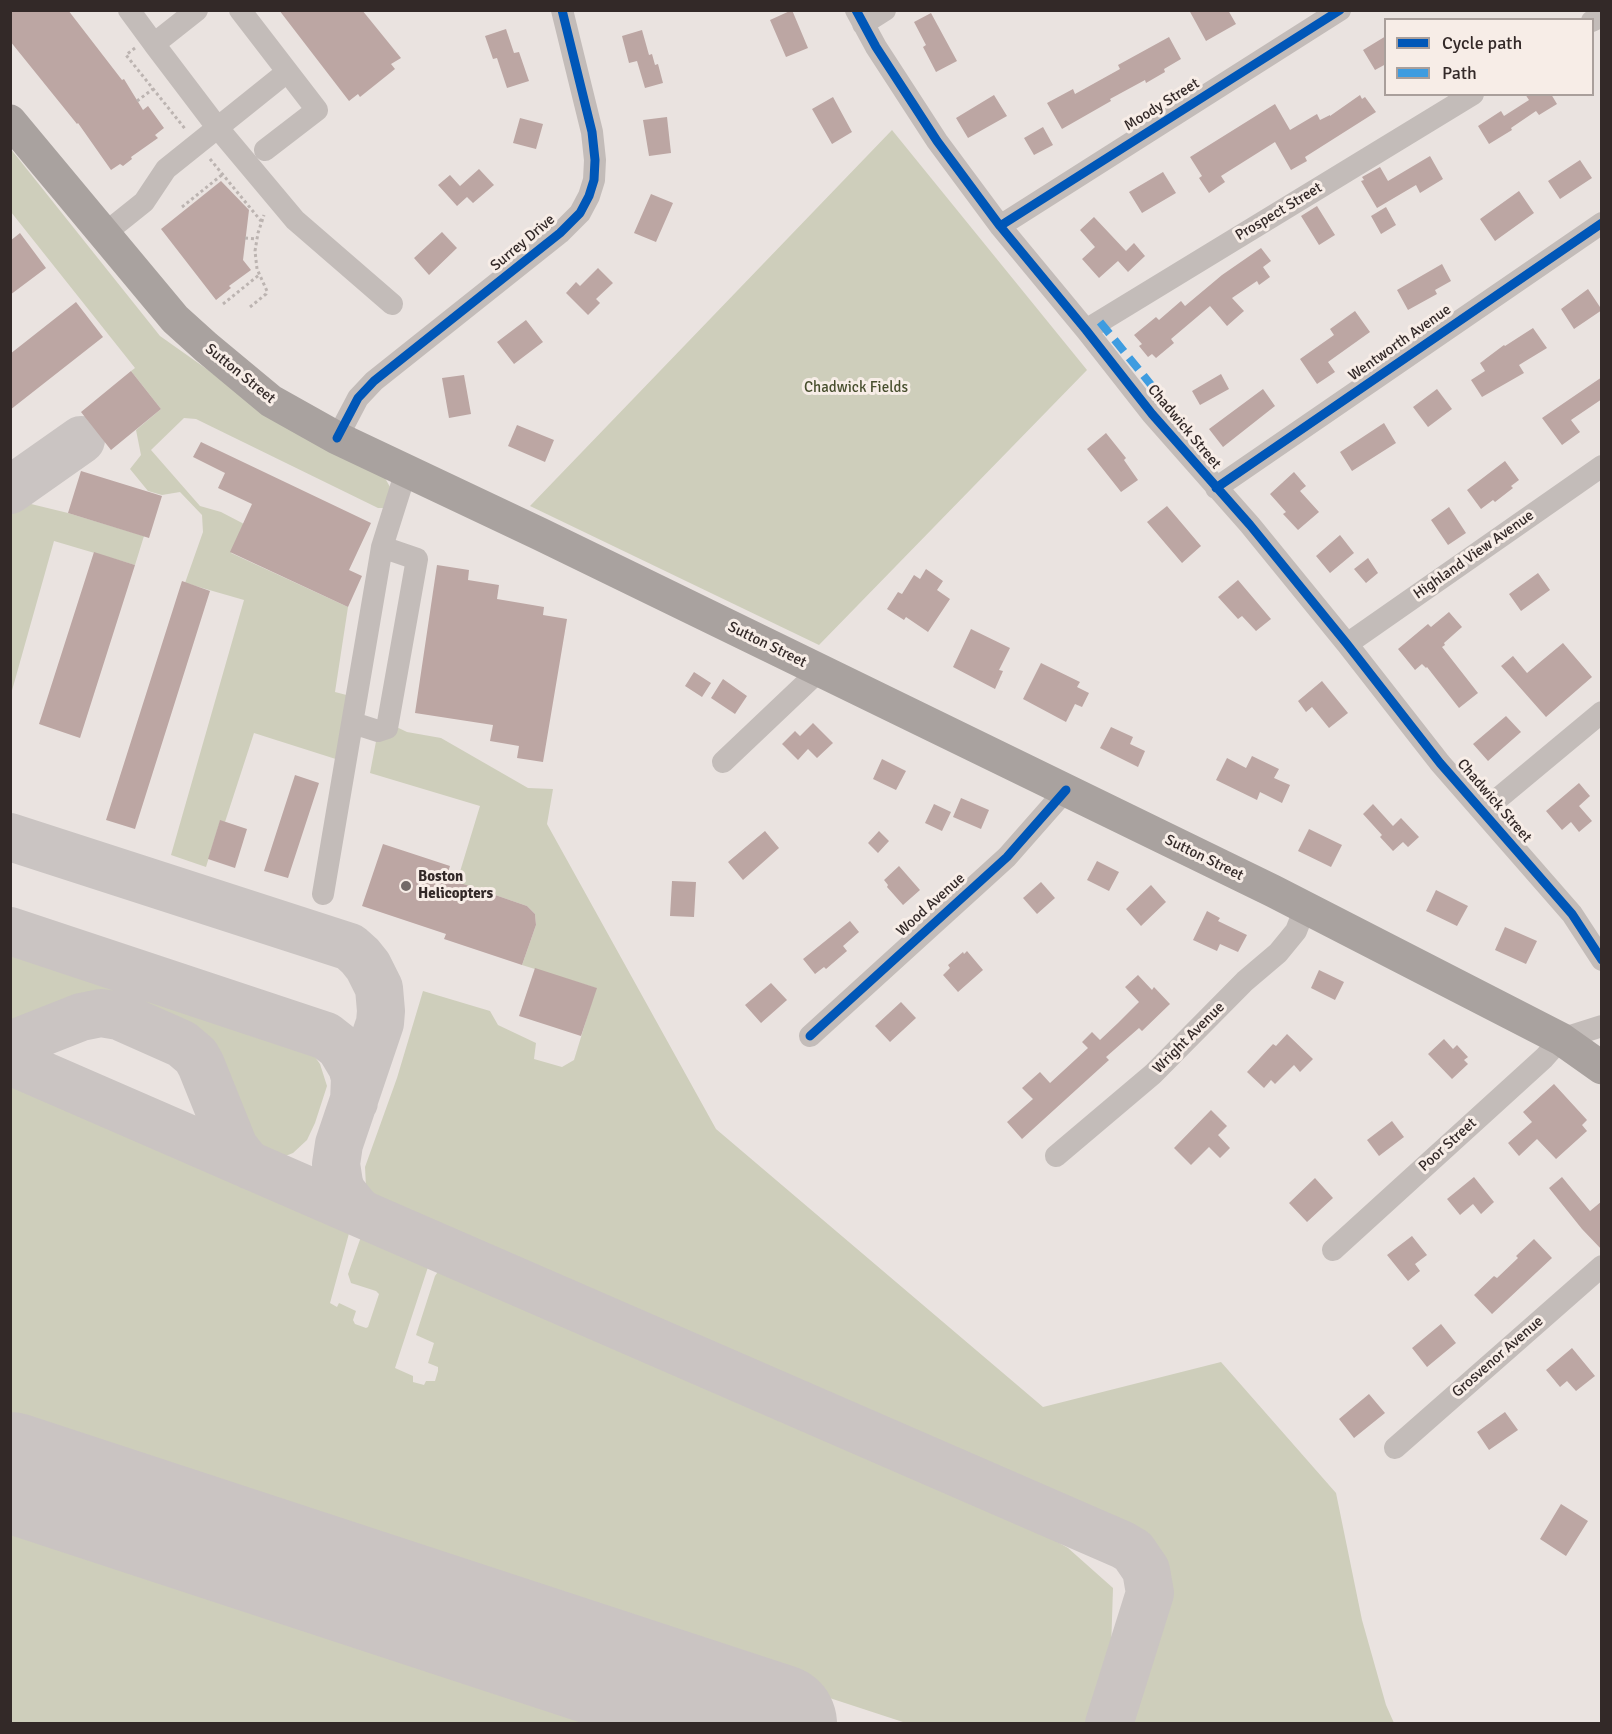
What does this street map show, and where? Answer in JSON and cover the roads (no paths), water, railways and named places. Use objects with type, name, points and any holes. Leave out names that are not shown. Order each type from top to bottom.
[{"type":"highway","name":"Sutton Street","points":[[10,122],[175,319],[271,401],[337,438],[820,670],[1305,908],[1562,1039],[1602,1068]]},
{"type":"street","points":[[129,10],[146,44],[295,220],[392,304]]},
{"type":"street","points":[[146,44],[198,10]]},
{"type":"street","points":[[240,10],[317,110],[265,150]]},
{"type":"street","name":"Surrey Drive","points":[[337,438],[358,398],[374,381],[560,233],[580,213],[589,196],[594,180],[595,160],[592,132],[562,10]]},
{"type":"street","points":[[860,17],[885,10]]},
{"type":"street","name":"Moody Street","points":[[1000,226],[1340,10]]},
{"type":"street","name":"Chadwick Street","points":[[860,17],[937,141],[1000,226],[1138,397],[1250,525],[1440,763],[1572,914],[1602,960]]},
{"type":"street","points":[[104,234],[144,202],[166,169],[287,72]]},
{"type":"street","name":"Prospect Street","points":[[1086,330],[1470,96]]},
{"type":"street","name":"Wentworth Avenue","points":[[1216,488],[1602,223]]},
{"type":"street","name":"Highland View Avenue","points":[[1347,644],[1602,466]]},
{"type":"street","points":[[323,894],[350,746],[382,547],[406,471]]},
{"type":"street","points":[[353,723],[378,731],[387,728],[417,559],[382,547]]},
{"type":"street","points":[[723,762],[820,670]]},
{"type":"street","points":[[1483,811],[1602,712]]},
{"type":"street","name":"Wood Avenue","points":[[810,1036],[1006,857],[1066,790]]},
{"type":"street","name":"Wright Avenue","points":[[1056,1156],[1153,1074],[1245,981],[1278,953],[1296,931],[1305,908]]},
{"type":"street","points":[[1562,1039],[1602,1026]]},
{"type":"street","name":"Poor Street","points":[[1333,1250],[1562,1039]]},
{"type":"street","name":"Grosvenor Avenue","points":[[1395,1448],[1602,1266]]},
{"type":"place","name":"Boston Helicopters","points":[[406,886]]},
{"type":"park label","name":"Chadwick Fields","points":[[856,388]]}]
